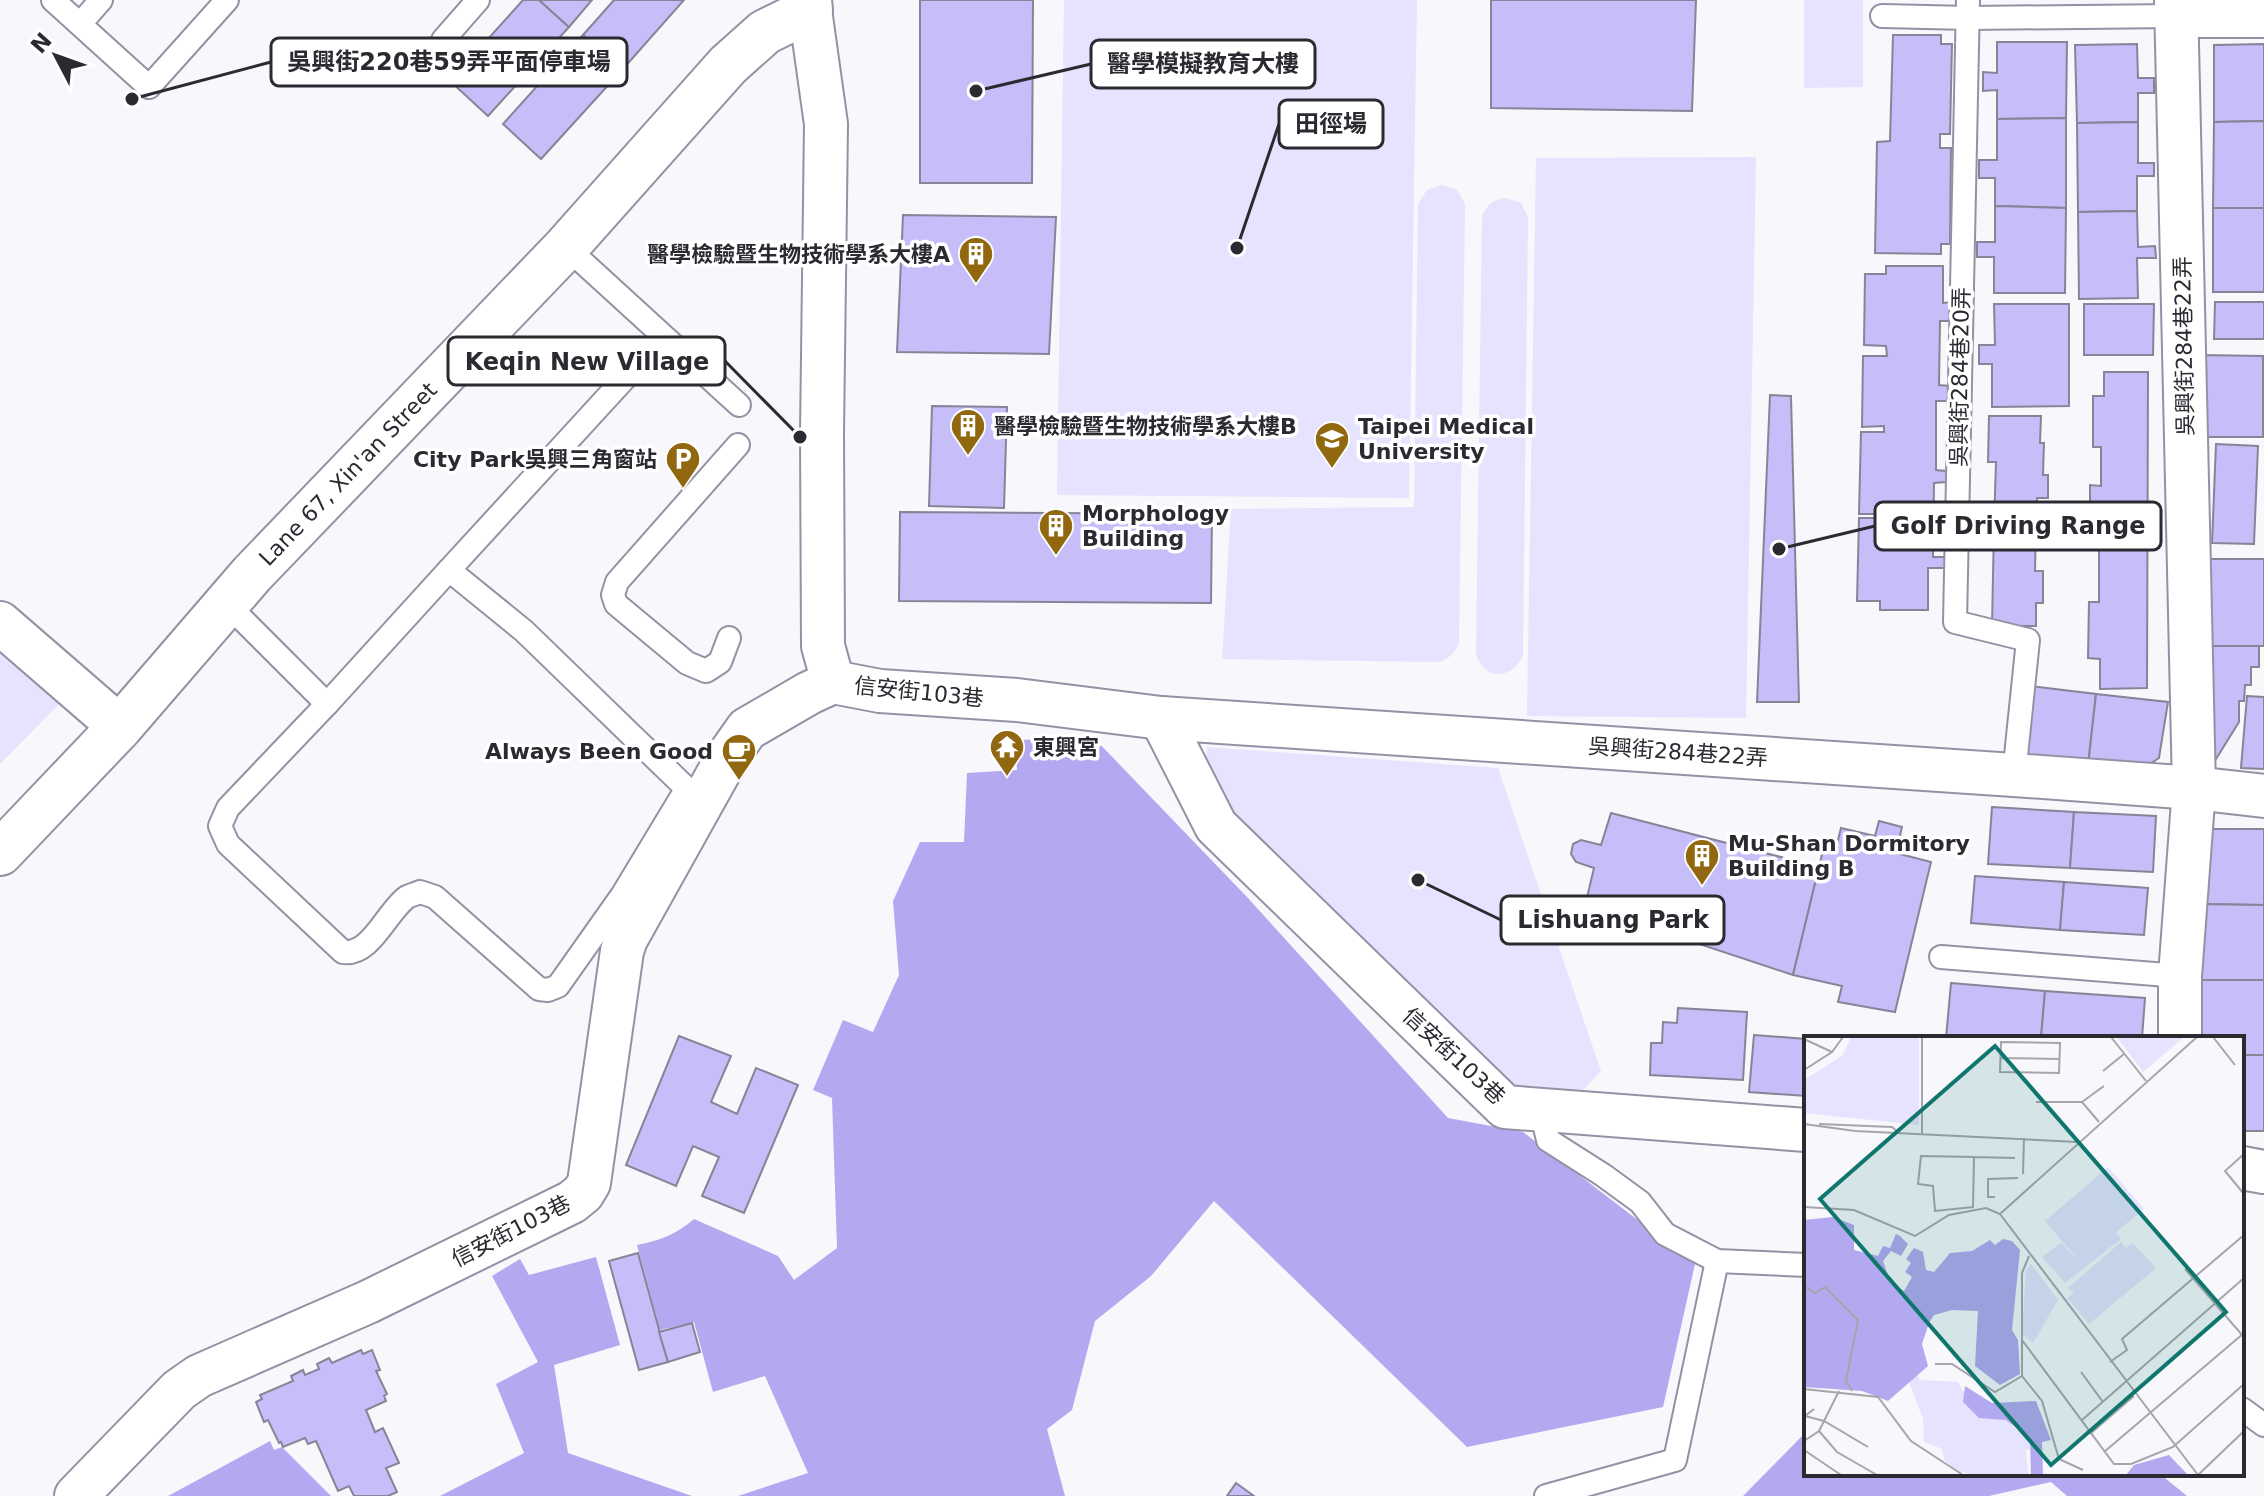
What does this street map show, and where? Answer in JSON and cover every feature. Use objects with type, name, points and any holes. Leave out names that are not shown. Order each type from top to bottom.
[{"type":"street","name":"Lane 67, Xin'an Street","points":[[7,839],[120,727],[252,574],[566,247],[728,65],[765,32],[809,5]]},
{"type":"street","points":[[809,5],[826,124],[823,646],[833,682]]},
{"type":"street","points":[[2176,8],[2264,16]]},
{"type":"street","name":"吳興街284巷22弄","points":[[2176,8],[2194,788],[2180,976],[2180,1036]]},
{"type":"street","points":[[0,623],[120,727]]},
{"type":"street","name":"信安街103巷","points":[[76,1496],[179,1390],[199,1376],[368,1302],[572,1202],[583,1193],[589,1183],[626,939],[728,756],[747,729],[833,682],[880,691],[1017,700],[1161,718],[1216,826],[1505,1107],[1541,1110]]},
{"type":"street","name":"吳興街284巷22弄","points":[[1161,718],[2194,788]]},
{"type":"street","points":[[2194,788],[2264,796]]},
{"type":"street","points":[[1541,1110],[1804,1130]]},
{"type":"street","points":[[2244,1168],[2264,1172]]},
{"type":"lane","points":[[53,0],[149,87],[227,0]]},
{"type":"lane","points":[[80,24],[101,0]]},
{"type":"lane","points":[[443,40],[478,0]]},
{"type":"lane","points":[[1882,16],[1968,9],[2176,8]]},
{"type":"lane","name":"吳興街284巷20弄","points":[[1968,9],[1955,622],[2028,640],[2014,775]]},
{"type":"lane","points":[[566,247],[739,405]]},
{"type":"lane","points":[[449,570],[524,631],[684,786],[684,793],[623,894],[558,986],[548,990],[539,989],[435,897],[420,892],[407,898],[363,947],[353,953],[343,952],[228,844],[220,826],[228,808],[625,378]]},
{"type":"lane","points":[[729,638],[720,662],[706,671],[687,663],[616,604],[613,595],[617,582],[738,445]]},
{"type":"lane","points":[[227,604],[327,704]]},
{"type":"lane","points":[[1941,957],[2180,976]]},
{"type":"lane","points":[[1541,1110],[1548,1140],[1640,1202],[1665,1234],[1717,1261],[1804,1265]]},
{"type":"lane","points":[[1546,1496],[1675,1460],[1717,1261]]},
{"type":"lane","points":[[2244,1410],[2264,1425]]},
{"type":"shaded area","points":[[1064,0],[1417,0],[1409,498],[1057,495]]},
{"type":"shaded area","points":[[1804,0],[1863,0],[1863,87],[1804,88]]},
{"type":"shaded area","points":[[1756,157],[1746,718],[1527,716],[1536,158]]},
{"type":"shaded area","points":[[1442,185],[1457,190],[1465,204],[1459,642],[1452,655],[1439,662],[1222,659],[1231,509],[1414,507],[1418,204],[1427,190]]},
{"type":"shaded area","points":[[1506,198],[1521,203],[1528,217],[1523,655],[1513,669],[1499,674],[1485,669],[1476,654],[1482,216],[1491,203]]},
{"type":"shaded area","points":[[0,651],[60,703],[0,764]]},
{"type":"shaded area","points":[[1094,738],[1246,896],[1448,1118],[1523,1132],[1695,1264],[1663,1407],[1467,1447],[1214,1201],[1151,1276],[1095,1321],[1072,1410],[1047,1429],[1065,1496],[738,1496],[808,1473],[765,1376],[713,1392],[694,1322],[660,1330],[637,1245],[667,1236],[694,1219],[778,1256],[794,1280],[837,1248],[832,1098],[813,1090],[843,1020],[873,1032],[899,975],[893,901],[920,842],[964,842],[967,773],[1017,770],[1015,740]]},
{"type":"shaded area","points":[[1207,747],[1498,768],[1601,1071],[1582,1091],[1509,1085],[1215,798],[1205,775]]},
{"type":"shaded area","points":[[596,1257],[620,1345],[554,1365],[568,1453],[692,1496],[440,1496],[524,1453],[496,1384],[538,1362],[492,1276],[520,1259],[529,1275]]},
{"type":"shaded area","points":[[1804,1434],[1804,1476],[2162,1476],[2187,1496],[2067,1496],[2051,1482],[1989,1496],[1743,1496]]},
{"type":"shaded area","points":[[270,1441],[274,1450],[282,1447],[331,1496],[168,1496]]},
{"type":"building","points":[[523,0],[539,0],[569,27],[488,116],[450,81]]},
{"type":"building","points":[[539,0],[592,0],[569,27]]},
{"type":"building","points":[[614,0],[684,0],[622,70],[583,35]]},
{"type":"building","points":[[920,0],[1033,0],[1032,183],[920,183]]},
{"type":"building","points":[[1491,0],[1696,0],[1692,111],[1491,108]]},
{"type":"building","points":[[583,35],[622,70],[541,159],[503,124]]},
{"type":"building","points":[[1893,35],[1941,35],[1941,44],[1952,44],[1950,134],[1940,134],[1940,148],[1951,148],[1950,244],[1941,244],[1941,254],[1875,253],[1877,142],[1890,141]]},
{"type":"building","points":[[1997,42],[2067,42],[2066,118],[1997,119],[1997,90],[1983,91],[1983,72],[1997,73]]},
{"type":"building","points":[[2137,44],[2138,78],[2154,78],[2154,93],[2138,93],[2138,122],[2077,123],[2075,45]]},
{"type":"building","points":[[2264,44],[2264,121],[2214,122],[2214,45]]},
{"type":"building","points":[[2066,118],[2066,208],[1995,206],[1995,178],[1979,178],[1979,160],[1997,160],[1997,119]]},
{"type":"building","points":[[2264,121],[2264,208],[2213,208],[2214,122]]},
{"type":"building","points":[[2138,122],[2138,163],[2154,163],[2154,176],[2137,176],[2137,211],[2078,212],[2077,123]]},
{"type":"building","points":[[1995,206],[2066,208],[2065,293],[1994,293],[1994,257],[1977,257],[1977,242],[1995,242]]},
{"type":"building","points":[[2213,208],[2264,208],[2264,292],[2213,292]]},
{"type":"building","points":[[2137,211],[2138,247],[2155,246],[2156,258],[2137,258],[2138,298],[2079,299],[2078,212]]},
{"type":"building","name":"醫學檢驗暨生物技術學系大樓A","points":[[903,215],[1056,217],[1049,354],[897,352]]},
{"type":"building","points":[[1886,266],[1943,266],[1943,303],[1952,302],[1952,321],[1940,321],[1939,385],[1950,386],[1950,401],[1936,401],[1936,470],[1946,471],[1946,482],[1934,483],[1933,557],[1945,557],[1945,568],[1928,568],[1928,610],[1880,610],[1880,601],[1857,601],[1859,518],[1882,518],[1882,514],[1859,514],[1861,432],[1884,432],[1884,426],[1862,427],[1863,356],[1887,356],[1886,346],[1864,345],[1865,274],[1886,274]]},
{"type":"building","points":[[2215,302],[2264,302],[2264,339],[2214,339]]},
{"type":"building","points":[[1994,304],[2069,304],[2069,406],[1992,407],[1992,364],[1979,364],[1979,345],[1995,345]]},
{"type":"building","points":[[2084,304],[2154,304],[2153,355],[2084,355]]},
{"type":"building","points":[[2200,355],[2263,356],[2263,437],[2200,437]]},
{"type":"building","points":[[2104,372],[2148,372],[2147,688],[2100,689],[2100,659],[2088,658],[2089,602],[2099,602],[2099,548],[2090,548],[2090,485],[2101,486],[2101,447],[2093,447],[2093,396],[2104,396]]},
{"type":"building","points":[[1770,395],[1791,396],[1799,702],[1757,702]]},
{"type":"building","name":"醫學檢驗暨生物技術學系大樓B","points":[[932,406],[1007,407],[1004,508],[929,506]]},
{"type":"building","points":[[1989,416],[2041,416],[2040,443],[2044,443],[2043,475],[2048,475],[2048,498],[2037,498],[2036,525],[1994,525],[1996,462],[1988,462]]},
{"type":"building","points":[[2216,444],[2258,446],[2254,544],[2212,543]]},
{"type":"building","name":"Morphology Building","points":[[900,512],[1212,514],[1211,603],[899,601]]},
{"type":"building","points":[[1994,525],[2036,525],[2035,571],[2043,571],[2043,603],[2036,603],[2036,626],[1992,626]]},
{"type":"building","points":[[2193,559],[2264,559],[2264,646],[2195,646]]},
{"type":"building","points":[[2195,646],[2259,646],[2259,667],[2251,667],[2251,685],[2245,685],[2244,701],[2239,701],[2239,722],[2216,759],[2194,759]]},
{"type":"building","points":[[2029,686],[2096,694],[2088,766],[2025,761]]},
{"type":"building","points":[[2096,694],[2168,702],[2159,758],[2141,770],[2088,766]]},
{"type":"building","points":[[2247,696],[2264,697],[2264,769],[2241,768]]},
{"type":"building","points":[[1992,807],[2074,812],[2070,868],[1988,864]]},
{"type":"building","points":[[2074,812],[2156,816],[2153,872],[2070,868]]},
{"type":"building","name":"Mu-Shan Dormitory Building B","points":[[1611,813],[1819,867],[1793,975],[1585,906],[1594,868],[1576,862],[1571,854],[1573,844],[1581,840],[1601,845]]},
{"type":"building","points":[[1879,821],[1902,827],[1896,853],[1931,862],[1895,1012],[1838,1002],[1842,986],[1793,975],[1824,846],[1836,848],[1841,828],[1875,836]]},
{"type":"building","points":[[2196,829],[2264,829],[2264,905],[2195,904]]},
{"type":"building","points":[[1975,876],[2064,882],[2060,930],[1971,923]]},
{"type":"building","points":[[2064,882],[2148,888],[2144,935],[2060,930]]},
{"type":"building","points":[[2195,904],[2264,905],[2264,980],[2194,980]]},
{"type":"building","points":[[2194,980],[2264,980],[2264,1055],[2244,1055],[2244,1036],[2194,1036]]},
{"type":"building","points":[[1951,983],[2045,991],[2041,1036],[1946,1036]]},
{"type":"building","points":[[2045,991],[2145,998],[2142,1036],[2041,1036]]},
{"type":"building","points":[[1678,1008],[1747,1012],[1743,1080],[1650,1075],[1651,1043],[1662,1043],[1663,1022],[1677,1023]]},
{"type":"building","points":[[1754,1035],[1804,1039],[1804,1096],[1749,1092]]},
{"type":"building","points":[[679,1036],[731,1056],[711,1102],[737,1114],[756,1068],[798,1085],[744,1213],[702,1196],[719,1157],[693,1146],[676,1186],[626,1165]]},
{"type":"building","points":[[2244,1055],[2264,1055],[2264,1131],[2244,1131]]},
{"type":"building","points":[[638,1253],[668,1362],[639,1370],[609,1261]]},
{"type":"building","points":[[692,1323],[700,1352],[668,1362],[659,1332]]},
{"type":"building","points":[[361,1350],[363,1354],[372,1350],[380,1370],[376,1371],[387,1394],[384,1396],[386,1401],[366,1410],[375,1432],[383,1428],[399,1463],[386,1468],[397,1492],[388,1496],[354,1496],[349,1486],[338,1491],[316,1441],[308,1444],[305,1438],[283,1447],[268,1420],[264,1422],[256,1402],[262,1399],[260,1395],[293,1381],[291,1376],[303,1370],[305,1375],[319,1369],[317,1364],[329,1358],[332,1363]]},
{"type":"building","points":[[1236,1483],[1254,1496],[1227,1496]]},
{"type":"place","name":"醫學模擬教育大樓","points":[[976,91]]},
{"type":"place","name":"吳興街220巷59弄平面停車場","points":[[132,99]]},
{"type":"place","name":"田徑場","points":[[1237,248]]},
{"type":"place","name":"醫學檢驗暨生物技術學系大樓A","points":[[976,285]]},
{"type":"place","name":"Keqin New Village","points":[[800,437]]},
{"type":"place","name":"醫學檢驗暨生物技術學系大樓B","points":[[968,457]]},
{"type":"place","name":"Taipei Medical University","points":[[1332,470]]},
{"type":"place","name":"City Park吳興三角窗站","points":[[683,490]]},
{"type":"place","name":"Golf Driving Range","points":[[1779,549]]},
{"type":"place","name":"Morphology Building","points":[[1056,557]]},
{"type":"place","name":"東興宮","points":[[1007,778]]},
{"type":"place","name":"Always Been Good","points":[[739,782]]},
{"type":"place","name":"Lishuang Park","points":[[1418,880]]},
{"type":"place","name":"Mu-Shan Dormitory Building B","points":[[1702,887]]}]
